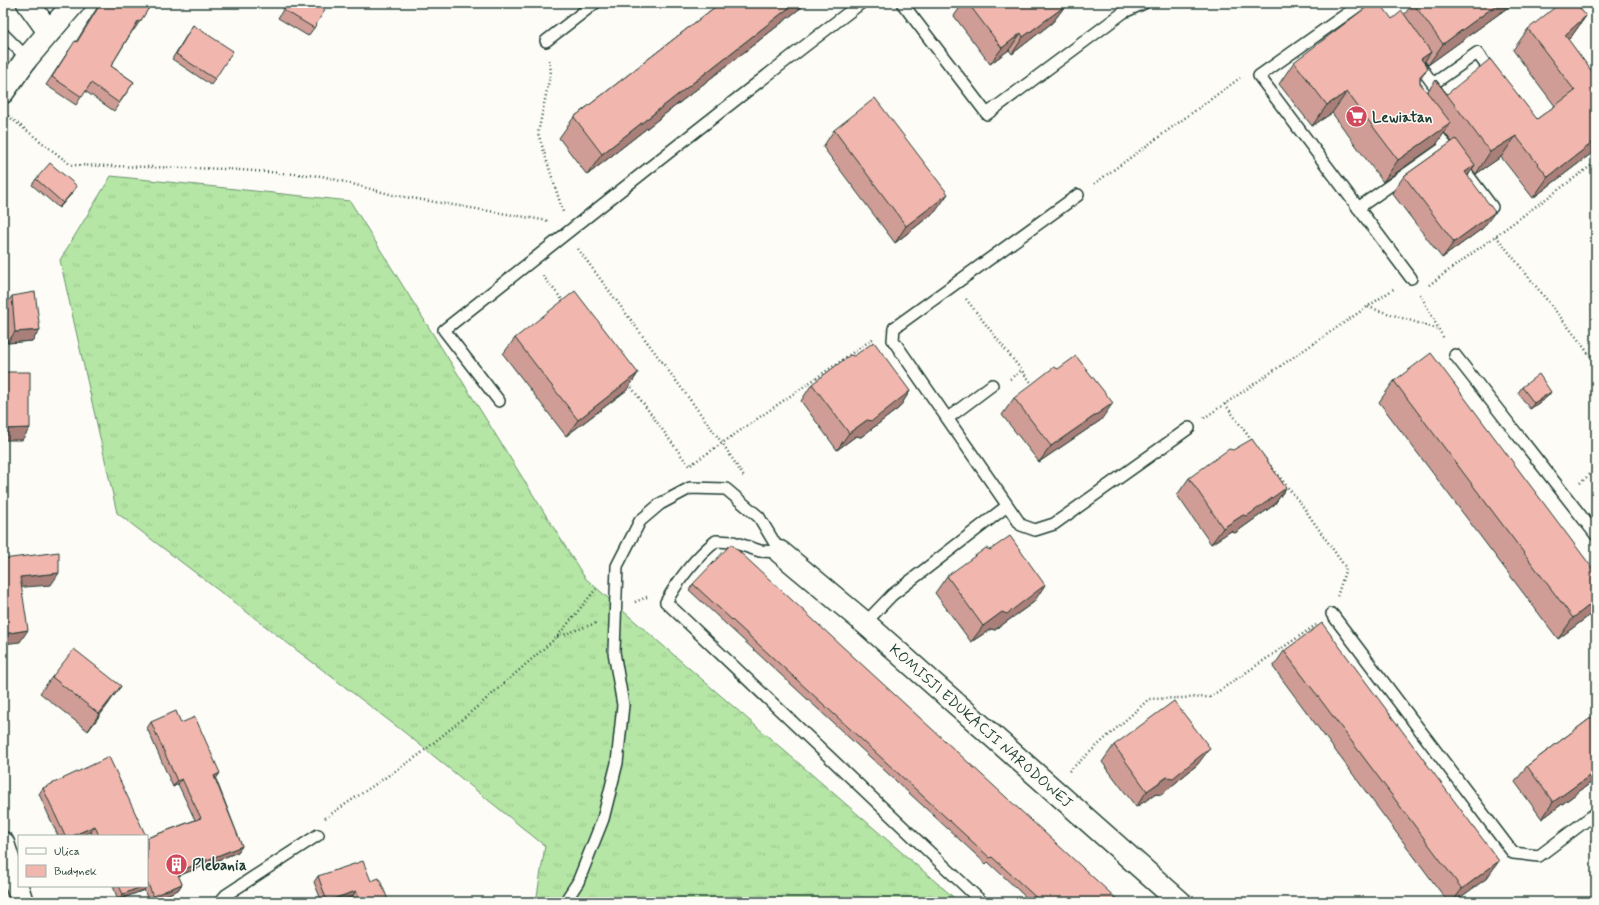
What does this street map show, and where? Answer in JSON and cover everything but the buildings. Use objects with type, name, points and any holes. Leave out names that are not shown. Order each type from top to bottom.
[{"type":"street","points":[[28,3],[49,32]]},
{"type":"street","points":[[3,92],[27,58],[74,3]]},
{"type":"street","name":"KOMISJI EDUKACJI NARODOWEJ","points":[[780,552],[865,623],[1180,902]]},
{"type":"street","points":[[3,842],[22,902]]},
{"type":"lane","points":[[546,41],[595,3]]},
{"type":"lane","points":[[498,401],[444,330],[624,187],[861,3]]},
{"type":"lane","points":[[902,3],[987,114],[1124,12],[1144,3]]},
{"type":"lane","points":[[1362,3],[1259,76],[1411,278]]},
{"type":"lane","points":[[3,34],[27,58]]},
{"type":"lane","points":[[1422,92],[1477,52],[1500,84]]},
{"type":"lane","points":[[1410,53],[1432,84]]},
{"type":"lane","points":[[1425,118],[1492,207]]},
{"type":"lane","points":[[1358,208],[1446,146]]},
{"type":"lane","points":[[1078,195],[894,328],[893,340],[1021,525],[1035,530],[1054,524],[1189,428]]},
{"type":"lane","points":[[1455,355],[1596,536]]},
{"type":"lane","points":[[948,418],[992,385]]},
{"type":"lane","points":[[565,902],[578,882],[603,819],[617,763],[623,705],[614,652],[617,566],[640,521],[660,504],[690,488],[726,489],[759,518],[780,552]]},
{"type":"lane","points":[[865,623],[892,595],[1007,506]]},
{"type":"lane","points":[[780,552],[760,551],[733,542],[716,541],[703,552],[678,582],[666,602],[982,902]]},
{"type":"lane","points":[[1332,614],[1513,853],[1539,856],[1596,813]]},
{"type":"lane","points":[[220,902],[226,895],[318,835]]},
{"type":"path","points":[[546,41],[551,71],[538,133],[565,220],[566,234]]},
{"type":"path","points":[[1078,195],[1121,166],[1243,76],[1259,76]]},
{"type":"path","points":[[3,113],[71,165],[227,169],[322,176],[392,195],[557,223],[723,444],[748,484]]},
{"type":"path","points":[[1419,292],[1596,162]]},
{"type":"path","points":[[1496,236],[1596,364]]},
{"type":"path","points":[[532,261],[568,307]]},
{"type":"path","points":[[955,285],[1035,389]]},
{"type":"path","points":[[1189,428],[1391,291]]},
{"type":"path","points":[[1420,296],[1447,344]]},
{"type":"path","points":[[1368,306],[1438,329]]},
{"type":"path","points":[[627,382],[689,466],[723,444],[878,334],[894,328]]},
{"type":"path","points":[[1225,404],[1256,446]]},
{"type":"path","points":[[1051,788],[1149,699],[1210,696],[1332,614],[1346,568],[1301,504],[1261,452]]},
{"type":"path","points":[[321,821],[419,755],[484,701],[557,637],[585,600],[617,566]]},
{"type":"green space","points":[[111,176],[350,201],[585,578],[959,902],[536,902],[545,846],[404,732],[117,513],[60,260]]},
{"type":"place","name":"Lewiatan","points":[[1357,117]]},
{"type":"place","name":"Plebania","points":[[176,865]]}]
